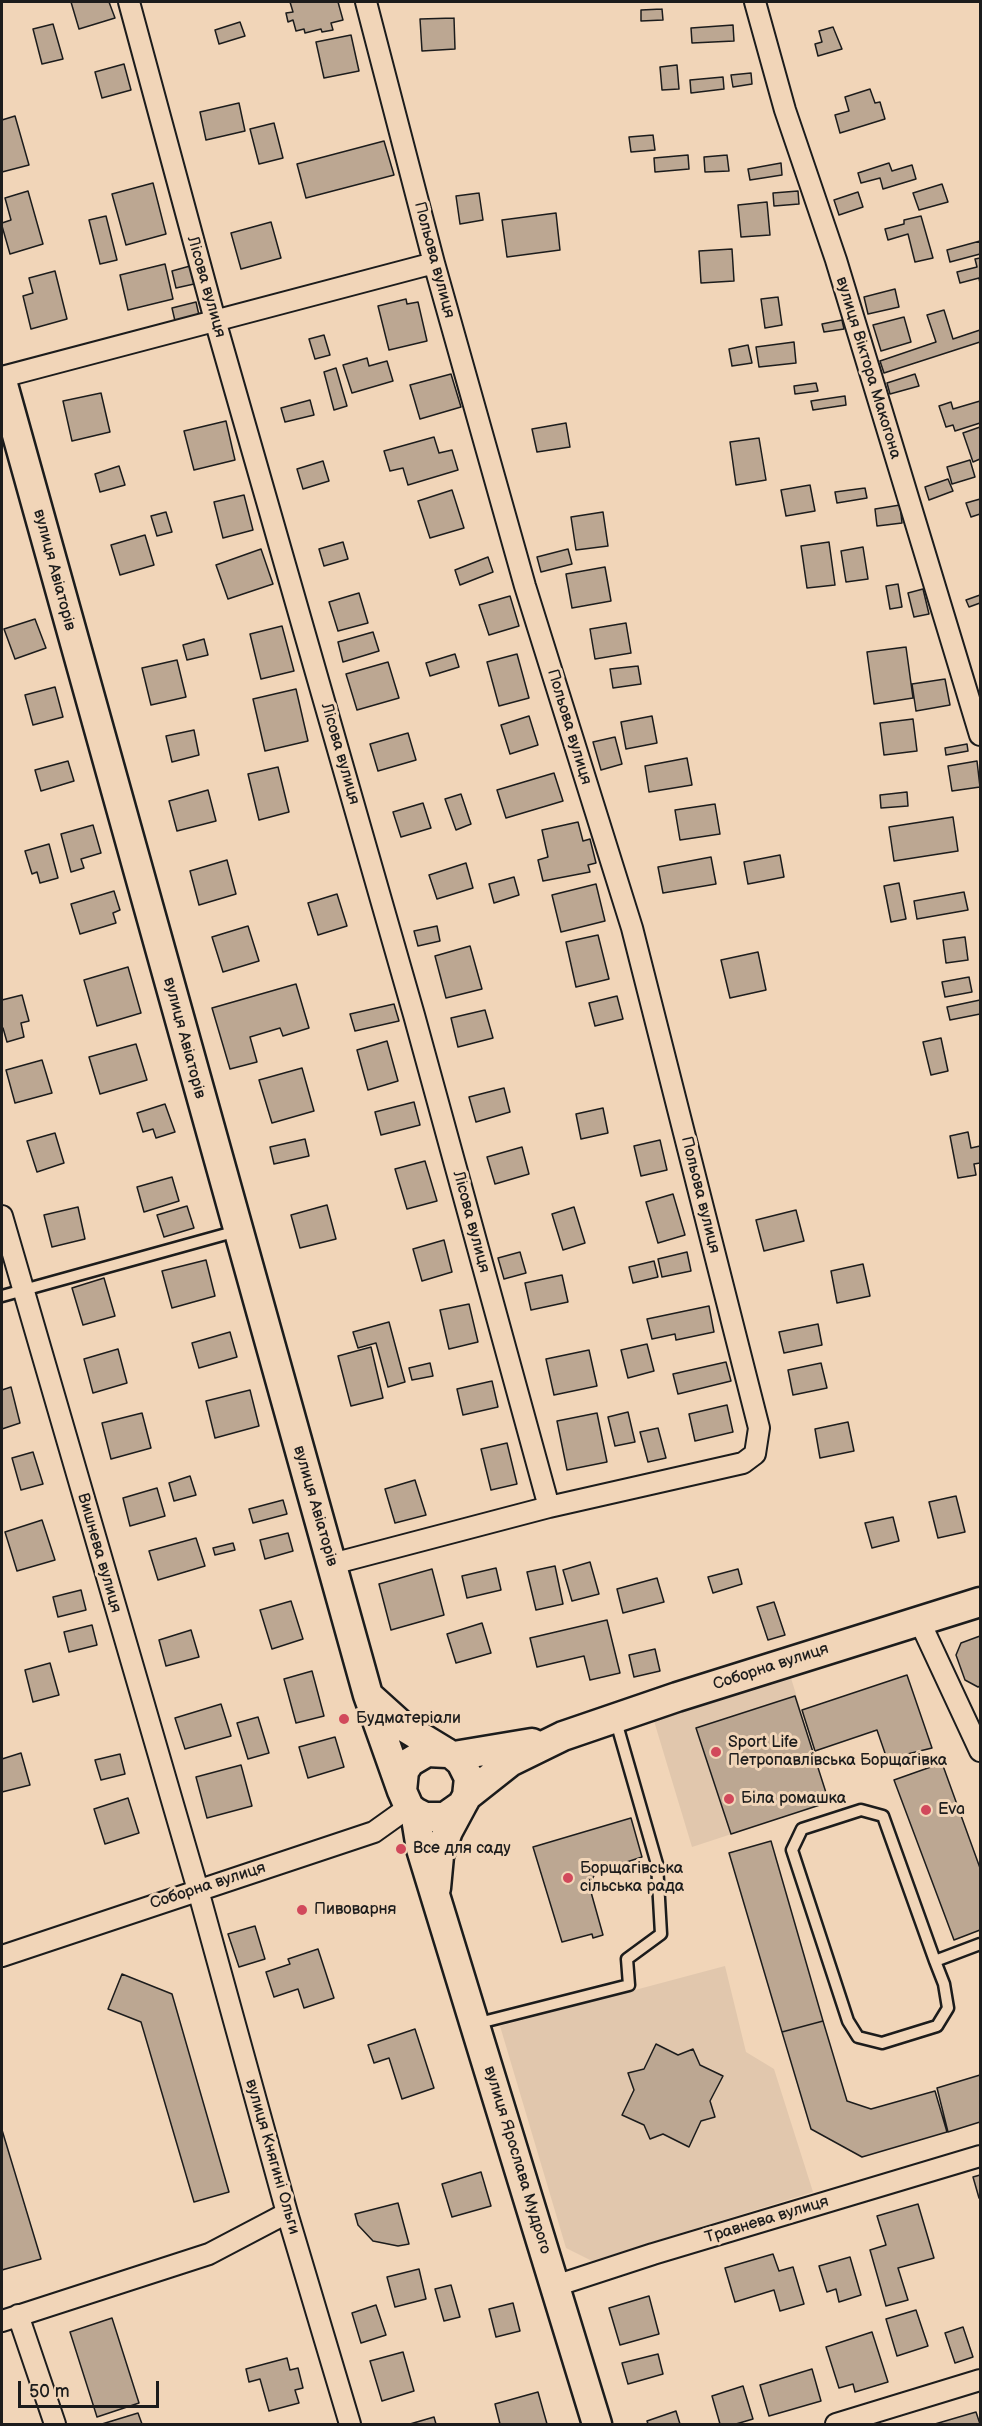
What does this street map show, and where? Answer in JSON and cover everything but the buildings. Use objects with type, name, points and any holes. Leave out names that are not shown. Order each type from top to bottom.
[{"type":"main road","name":"вулиця Авіаторів","points":[[2,379],[237,1231],[368,1695],[409,1803]]},
{"type":"main road","name":"Соборна вулиця","points":[[465,1801],[510,1762],[563,1736],[981,1602]]},
{"type":"main road","points":[[368,1695],[401,1725],[451,1755],[461,1762],[469,1778],[465,1801],[445,1817],[425,1817],[409,1803],[401,1780],[410,1762],[427,1752],[451,1755]]},
{"type":"main road","name":"Соборна вулиця","points":[[451,1755],[563,1736]]},
{"type":"main road","name":"вулиця Ярослава Мудрого","points":[[435,1896],[439,1856],[448,1831],[465,1801]]},
{"type":"main road","name":"вулиця Ярослава Мудрого","points":[[409,1803],[435,1896],[597,2424]]},
{"type":"street","name":"Лісова вулиця","points":[[129,2],[215,320],[414,1015],[549,1508]]},
{"type":"street","name":"Польова вулиця","points":[[366,2],[434,263],[525,586],[632,928],[759,1428],[754,1454],[743,1463],[549,1508]]},
{"type":"street","name":"вулиця Віктора Макогона","points":[[755,2],[785,110],[836,260],[981,735]]},
{"type":"street","points":[[2,379],[434,263]]},
{"type":"street","name":"Вишнева вулиця","points":[[2,1216],[198,1890]]},
{"type":"street","points":[[332,1564],[549,1508]]},
{"type":"street","points":[[919,1620],[981,1751]]},
{"type":"street","name":"Соборна вулиця","points":[[2,1956],[374,1832],[409,1803]]},
{"type":"street","name":"вулиця Княгині Ольги","points":[[198,1890],[287,2213],[350,2424]]},
{"type":"street","name":"Травнева вулиця","points":[[555,2286],[653,2254],[981,2156]]},
{"type":"street","points":[[55,2424],[10,2318],[209,2254],[287,2213]]},
{"type":"street","points":[[836,2424],[981,2380]]},
{"type":"lane","points":[[2,1296],[237,1231]]},
{"type":"lane","points":[[475,2024],[630,1985],[627,1959],[661,1934],[657,1864],[614,1718]]},
{"type":"lane","points":[[861,1810],[883,1816],[935,1961],[944,1984],[948,2008],[937,2026],[882,2043],[858,2037],[848,2021],[792,1850],[802,1829],[861,1810]]},
{"type":"lane","points":[[935,1961],[981,1944]]},
{"type":"shaded area","points":[[791,1678],[829,1802],[692,1847],[654,1721]]},
{"type":"shaded area","points":[[725,1966],[746,2052],[774,2069],[813,2192],[592,2261],[566,2248],[500,2026]]},
{"type":"place","name":"Будматеріали","points":[[344,1719]]},
{"type":"place","name":"Sport Life Петропавлівська Борщагівка","points":[[716,1752]]},
{"type":"place","name":"Біла ромашка","points":[[729,1799]]},
{"type":"place","name":"Eva","points":[[926,1810]]},
{"type":"place","name":"Все для саду","points":[[401,1849]]},
{"type":"place","name":"Борщагівська сільська рада","points":[[568,1878]]},
{"type":"place","name":"Пивоварня","points":[[302,1910]]}]
